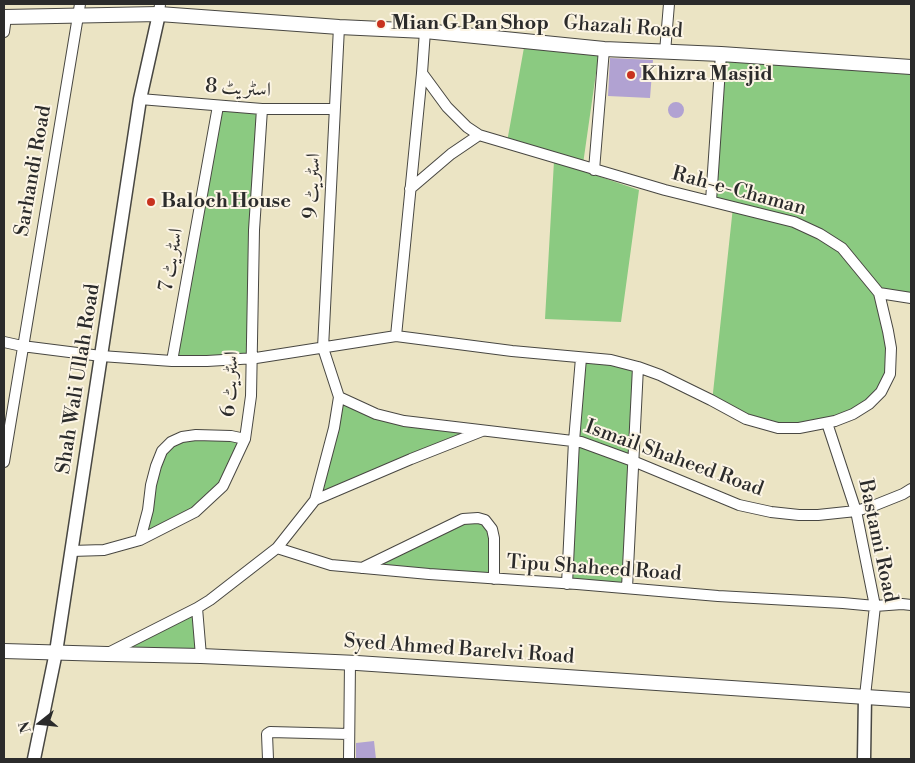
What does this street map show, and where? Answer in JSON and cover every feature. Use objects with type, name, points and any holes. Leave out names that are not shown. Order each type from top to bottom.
[{"type":"main road","name":"Ghazali Road","points":[[5,17],[79,10],[159,9],[339,27],[424,31],[604,49],[721,54],[911,67]]},
{"type":"main road","name":"Syed Ahmed Barelvi Road","points":[[4,651],[350,662],[911,700]]},
{"type":"street","points":[[665,52],[669,4]]},
{"type":"street","name":"Shah Wali Ullah Road","points":[[34,759],[56,652],[140,100],[159,9]]},
{"type":"street","name":"Sarhandi Road","points":[[4,462],[79,10]]},
{"type":"street","points":[[4,32],[5,17]]},
{"type":"street","name":"اسٹریٹ 9","points":[[339,27],[324,348],[339,397]]},
{"type":"street","points":[[396,336],[422,73],[424,31]]},
{"type":"street","points":[[594,170],[604,49]]},
{"type":"street","points":[[710,202],[721,54]]},
{"type":"street","name":"Rah-e-Chaman","points":[[4,342],[101,356],[172,362],[251,359],[396,336],[512,351],[611,360],[660,375],[738,415],[778,428],[798,428],[826,423],[853,414],[869,404],[881,392],[890,374],[891,348],[879,293],[842,248],[820,234],[794,222],[665,190],[478,136],[447,107],[422,73]]},
{"type":"street","name":"اسٹریٹ 8","points":[[140,100],[262,109],[334,109]]},
{"type":"street","name":"اسٹریٹ 7","points":[[172,362],[218,106]]},
{"type":"street","name":"اسٹریٹ 6","points":[[71,551],[104,550],[140,540],[196,512],[223,486],[245,439],[251,396],[254,230],[262,109]]},
{"type":"street","points":[[410,189],[451,154],[478,136]]},
{"type":"street","points":[[879,293],[911,298]]},
{"type":"street","points":[[567,584],[574,441],[581,358]]},
{"type":"street","points":[[627,588],[638,367]]},
{"type":"street","points":[[106,654],[198,608],[277,548],[315,500],[334,428],[339,397],[376,414],[404,421],[485,430]]},
{"type":"street","name":"Bastami Road","points":[[826,423],[856,512],[875,606],[865,696],[864,759]]},
{"type":"street","name":"Ismail Shaheed Road","points":[[315,500],[485,430],[581,442],[633,461],[739,505],[771,512],[799,515],[856,512],[903,494],[911,489]]},
{"type":"street","points":[[140,540],[148,510],[151,485],[162,451],[182,436],[231,436],[245,439]]},
{"type":"street","points":[[361,568],[463,520],[478,518],[485,520],[492,529],[494,538],[494,578]]},
{"type":"street","name":"Tipu Shaheed Road","points":[[277,548],[331,565],[361,568],[718,596],[875,606],[906,605]]},
{"type":"street","points":[[906,605],[911,599]]},
{"type":"street","points":[[198,608],[201,656]]},
{"type":"street","points":[[349,759],[350,662]]},
{"type":"street","points":[[268,759],[267,734],[270,732],[349,734]]},
{"type":"green space","points":[[525,42],[599,52],[583,164],[507,142]]},
{"type":"green space","points":[[718,53],[911,67],[911,294],[875,288],[887,326],[888,371],[879,389],[851,413],[781,428],[712,402],[733,207],[706,200]]},
{"type":"green space","points":[[218,106],[262,109],[256,358],[172,361]]},
{"type":"green space","points":[[554,161],[639,190],[621,322],[545,319]]},
{"type":"green space","points":[[581,358],[640,371],[627,588],[567,584]]},
{"type":"green space","points":[[338,394],[376,414],[485,430],[315,500]]},
{"type":"green space","points":[[182,437],[245,439],[223,486],[195,512],[140,540],[162,451]]},
{"type":"green space","points":[[478,518],[492,529],[494,579],[361,568]]},
{"type":"green space","points":[[197,608],[201,656],[107,654]]},
{"type":"building","name":"Khizra Masjid","points":[[610,58],[653,60],[650,98],[608,96]]},
{"type":"building","points":[[673,102],[679,102],[684,107],[682,116],[673,118],[668,113],[668,107]]},
{"type":"building","points":[[374,741],[376,759],[356,759],[356,743]]},
{"type":"place","name":"Mian G Pan Shop","points":[[381,24]]},
{"type":"place","name":"Khizra Masjid","points":[[631,75]]},
{"type":"place","name":"Baloch House","points":[[151,202]]}]
